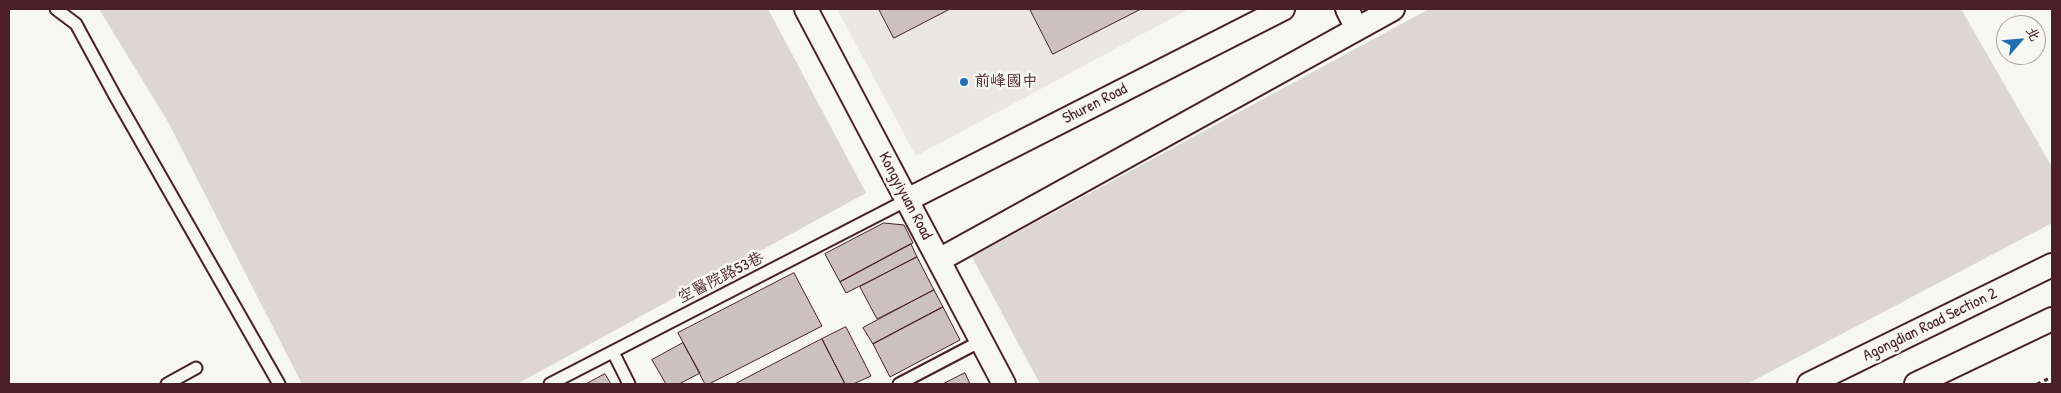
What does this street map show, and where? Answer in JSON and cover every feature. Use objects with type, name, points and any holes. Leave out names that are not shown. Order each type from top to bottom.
[{"type":"street","name":"Kongyiyuan Road","points":[[806,9],[1004,384]]},
{"type":"street","name":"Shuren Road","points":[[907,200],[1283,9]]},
{"type":"street","points":[[1347,9],[1357,29]]},
{"type":"street","points":[[939,260],[1393,9]]},
{"type":"street","name":"Agongdian Road Section 2","points":[[1823,381],[2052,266]]},
{"type":"street","points":[[1916,384],[2052,319]]},
{"type":"lane","points":[[56,9],[76,24],[279,384]]},
{"type":"lane","name":"空醫院路53巷","points":[[550,384],[907,200]]},
{"type":"lane","points":[[899,384],[982,341]]},
{"type":"lane","points":[[613,352],[629,384]]},
{"type":"lane","points":[[167,384],[196,368]]},
{"type":"path","points":[[2037,384],[2052,377]]},
{"type":"shaded area","points":[[99,9],[768,9],[866,193],[517,384],[302,384],[168,122]]},
{"type":"shaded area","name":"前峰國中","points":[[837,9],[1189,9],[916,156]]},
{"type":"shaded area","points":[[1429,9],[1961,9],[2052,167],[2052,223],[1747,384],[1040,384],[972,257]]},
{"type":"building","points":[[879,9],[950,9],[894,38]]},
{"type":"building","points":[[1030,9],[1141,9],[1053,54]]},
{"type":"building","points":[[884,223],[904,225],[913,243],[840,282],[825,254]]},
{"type":"building","points":[[911,244],[917,257],[846,293],[840,282]]},
{"type":"building","points":[[917,257],[934,290],[877,319],[860,287]]},
{"type":"building","points":[[794,273],[822,326],[709,384],[705,384],[678,333]]},
{"type":"building","points":[[934,290],[943,307],[873,344],[863,328]]},
{"type":"building","points":[[943,307],[960,340],[890,377],[873,344]]},
{"type":"building","points":[[846,327],[871,376],[853,384],[845,384],[822,339]]},
{"type":"building","points":[[822,339],[845,384],[735,384]]},
{"type":"building","points":[[683,343],[700,373],[679,384],[666,384],[652,360]]},
{"type":"building","points":[[965,373],[970,384],[943,384]]},
{"type":"building","points":[[605,374],[611,384],[586,384]]},
{"type":"place","name":"前峰國中","points":[[964,82]]}]
